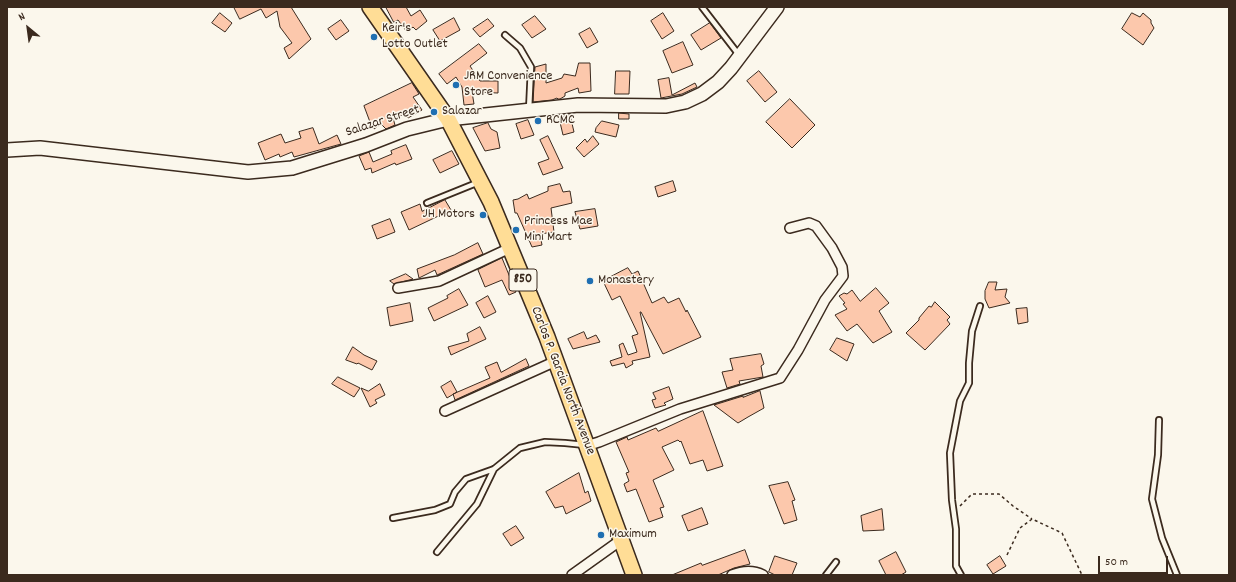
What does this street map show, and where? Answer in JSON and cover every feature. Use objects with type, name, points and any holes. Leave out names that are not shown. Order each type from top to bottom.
[{"type":"main road","name":"Carlos P. Garcia North Avenue","points":[[370,7],[448,119],[491,202],[556,361],[634,575]]},
{"type":"street","name":"Salazar Street","points":[[7,150],[40,148],[248,172],[292,168],[366,144],[407,128],[448,119],[578,105],[666,106],[685,102],[702,94],[718,82],[740,56],[777,7]]},
{"type":"street","points":[[586,446],[680,409],[780,378],[798,350],[825,300],[843,276],[842,267],[832,248],[816,226],[809,224],[790,228]]},
{"type":"street","points":[[398,288],[439,281],[510,248]]},
{"type":"street","points":[[445,411],[556,361]]},
{"type":"street","points":[[572,575],[621,540]]},
{"type":"street","points":[[732,575],[740,572],[757,572],[763,575]]},
{"type":"lane","points":[[702,7],[740,56]]},
{"type":"lane","points":[[505,35],[520,48],[531,66],[529,110]]},
{"type":"lane","points":[[427,203],[480,181]]},
{"type":"lane","points":[[961,575],[956,566],[950,454],[960,401],[969,383],[972,331],[980,306]]},
{"type":"lane","points":[[1159,420],[1158,455],[1152,499],[1162,538],[1177,575]]},
{"type":"lane","points":[[393,518],[435,510],[450,504],[455,492],[466,479],[494,469],[520,448],[545,442],[586,446]]},
{"type":"lane","points":[[437,552],[477,504],[494,469]]},
{"type":"lane","points":[[826,575],[836,562]]},
{"type":"path","points":[[954,512],[972,494],[999,494],[1032,519],[1062,533],[1082,575]]},
{"type":"path","points":[[1008,556],[1020,528],[1032,519]]},
{"type":"building","points":[[234,7],[291,7],[311,39],[289,59],[284,48],[292,43],[280,27],[277,11],[266,18],[261,9],[240,19]]},
{"type":"building","points":[[386,7],[406,7],[411,16],[420,10],[427,21],[416,30],[413,27],[407,32],[398,20],[394,22]]},
{"type":"building","points":[[220,13],[232,23],[225,32],[212,23]]},
{"type":"building","points":[[663,13],[674,31],[662,39],[651,21]]},
{"type":"building","points":[[1132,13],[1140,17],[1143,13],[1151,20],[1154,28],[1143,45],[1122,29]]},
{"type":"building","points":[[535,16],[546,29],[532,38],[522,25]]},
{"type":"building","points":[[454,18],[460,30],[440,41],[433,30]]},
{"type":"building","points":[[488,19],[494,26],[480,37],[473,29]]},
{"type":"building","points":[[341,20],[349,31],[336,40],[328,29]]},
{"type":"building","points":[[710,23],[721,38],[701,50],[691,35]]},
{"type":"building","points":[[590,28],[598,42],[587,48],[579,34]]},
{"type":"building","points":[[683,42],[693,65],[672,73],[663,51]]},
{"type":"building","points":[[479,44],[487,53],[470,66],[480,81],[498,81],[498,93],[472,92],[474,104],[464,105],[462,87],[456,77],[447,84],[439,74]]},
{"type":"building","points":[[579,63],[590,63],[591,91],[579,93],[578,88],[565,93],[565,96],[560,99],[557,98],[533,102],[535,67],[546,64],[546,83],[562,78],[564,74],[575,76]]},
{"type":"building","points":[[616,71],[630,71],[629,94],[615,94]]},
{"type":"building","points":[[759,71],[777,92],[765,102],[747,81]]},
{"type":"building","points":[[669,78],[672,95],[695,83],[697,87],[682,94],[661,98],[658,80]]},
{"type":"building","points":[[412,83],[419,94],[413,97],[422,110],[408,118],[405,114],[393,118],[395,125],[386,129],[381,124],[374,129],[364,106]]},
{"type":"building","points":[[790,99],[815,125],[792,148],[766,122]]},
{"type":"building","points":[[619,113],[629,114],[629,119],[619,119]]},
{"type":"building","points":[[570,115],[574,132],[563,135],[559,118]]},
{"type":"building","points":[[528,120],[534,135],[521,139],[516,124]]},
{"type":"building","points":[[602,121],[619,125],[616,137],[595,132],[596,128]]},
{"type":"building","points":[[488,123],[491,129],[497,132],[500,148],[485,151],[473,128]]},
{"type":"building","points":[[313,128],[319,144],[337,135],[341,144],[294,157],[292,152],[280,157],[279,154],[265,160],[258,143],[281,134],[285,143],[301,138],[299,132]]},
{"type":"building","points":[[548,136],[563,168],[543,175],[538,163],[549,159],[540,140]]},
{"type":"building","points":[[593,136],[599,144],[584,157],[576,148],[585,139],[587,142]]},
{"type":"building","points":[[406,145],[412,159],[396,165],[395,163],[372,173],[371,168],[365,170],[359,156],[369,152],[373,162],[392,154],[391,151]]},
{"type":"building","points":[[452,151],[459,164],[440,173],[433,160]]},
{"type":"building","points":[[673,181],[676,191],[658,197],[655,187]]},
{"type":"building","points":[[560,184],[563,192],[570,191],[572,203],[551,208],[554,232],[540,234],[542,245],[532,247],[517,213],[515,213],[513,200],[527,194],[529,199],[548,191],[548,187]]},
{"type":"building","points":[[445,200],[451,210],[409,230],[401,212],[420,204],[422,211]]},
{"type":"building","points":[[595,209],[598,226],[580,229],[575,212]]},
{"type":"building","points":[[390,219],[395,232],[377,239],[372,226]]},
{"type":"building","points":[[478,243],[483,254],[437,275],[435,270],[419,278],[417,269],[454,255]]},
{"type":"building","points":[[502,258],[516,292],[509,295],[502,280],[485,287],[478,270]]},
{"type":"building","points":[[628,268],[632,274],[638,271],[652,303],[664,297],[668,303],[679,298],[701,337],[663,354],[640,312],[650,357],[632,361],[633,364],[626,368],[624,363],[612,366],[610,361],[622,357],[619,345],[623,343],[628,355],[637,352],[632,336],[638,334],[620,296],[612,300],[603,281]]},
{"type":"building","points":[[406,274],[413,279],[394,284],[390,281]]},
{"type":"building","points":[[989,282],[997,282],[995,290],[1007,289],[1005,297],[1010,303],[989,308],[985,299],[985,291]]},
{"type":"building","points":[[876,288],[889,303],[879,311],[892,332],[873,343],[857,324],[847,331],[835,315],[847,309],[843,304],[845,303],[839,296],[844,293],[847,294],[852,290],[860,301]]},
{"type":"building","points":[[459,289],[468,305],[434,321],[428,308],[448,298],[447,296]]},
{"type":"building","points":[[488,296],[496,312],[484,318],[476,303]]},
{"type":"building","points":[[935,302],[950,317],[947,320],[950,324],[925,350],[906,333],[919,320],[929,306],[931,307]]},
{"type":"building","points":[[410,303],[413,321],[390,326],[387,308]]},
{"type":"building","points":[[1027,308],[1028,322],[1018,324],[1016,309]]},
{"type":"building","points":[[480,327],[486,339],[451,355],[448,347],[469,341],[467,334]]},
{"type":"building","points":[[584,332],[587,339],[596,335],[600,342],[573,349],[568,339]]},
{"type":"building","points":[[837,338],[854,344],[847,361],[830,350]]},
{"type":"building","points":[[353,347],[364,355],[377,361],[372,370],[358,363],[357,364],[346,360]]},
{"type":"building","points":[[761,354],[764,364],[761,366],[763,377],[739,381],[740,384],[727,388],[722,372],[733,370],[730,359]]},
{"type":"building","points":[[526,359],[529,366],[455,400],[453,394],[490,378],[485,367],[497,362],[501,372]]},
{"type":"building","points":[[338,377],[360,388],[354,397],[332,384]]},
{"type":"building","points":[[451,381],[457,392],[447,398],[441,387]]},
{"type":"building","points":[[380,384],[385,395],[375,400],[377,403],[370,407],[361,388],[368,391]]},
{"type":"building","points":[[669,387],[673,399],[664,403],[666,405],[655,408],[652,400],[656,399],[653,393]]},
{"type":"building","points":[[760,391],[764,408],[738,423],[714,405],[743,397]]},
{"type":"building","points":[[703,411],[723,466],[707,471],[703,460],[690,464],[681,441],[680,442],[678,440],[662,447],[674,470],[653,480],[664,507],[660,508],[663,517],[649,522],[636,489],[627,492],[624,484],[629,481],[626,473],[629,472],[616,442],[627,437],[628,440],[656,428],[658,431]]},
{"type":"building","points":[[579,473],[585,493],[588,491],[591,501],[566,514],[563,506],[555,508],[546,492]]},
{"type":"building","points":[[788,482],[795,500],[792,501],[797,520],[784,524],[769,486]]},
{"type":"building","points":[[702,508],[708,524],[688,531],[682,516]]},
{"type":"building","points":[[882,509],[884,530],[863,531],[861,516]]},
{"type":"building","points":[[516,526],[524,538],[511,546],[503,534]]},
{"type":"building","points":[[745,550],[750,564],[734,568],[718,575],[672,575],[701,563],[702,565]]},
{"type":"building","points":[[896,552],[906,572],[901,575],[886,575],[879,561]]},
{"type":"building","points":[[775,556],[797,563],[792,575],[775,575],[769,572]]},
{"type":"building","points":[[1000,556],[1006,566],[993,574],[987,565]]},
{"type":"place","name":"Keir's Lotto Outlet","points":[[374,37]]},
{"type":"place","name":"JRM Convenience Store","points":[[456,85]]},
{"type":"place","name":"Salazar","points":[[434,112]]},
{"type":"place","name":"RCMC","points":[[538,121]]},
{"type":"place","name":"JH Motors","points":[[483,215]]},
{"type":"place","name":"Princess Mae Mini Mart","points":[[516,230]]},
{"type":"place","name":"Monastery","points":[[590,281]]},
{"type":"place","name":"Maximum","points":[[601,535]]}]
